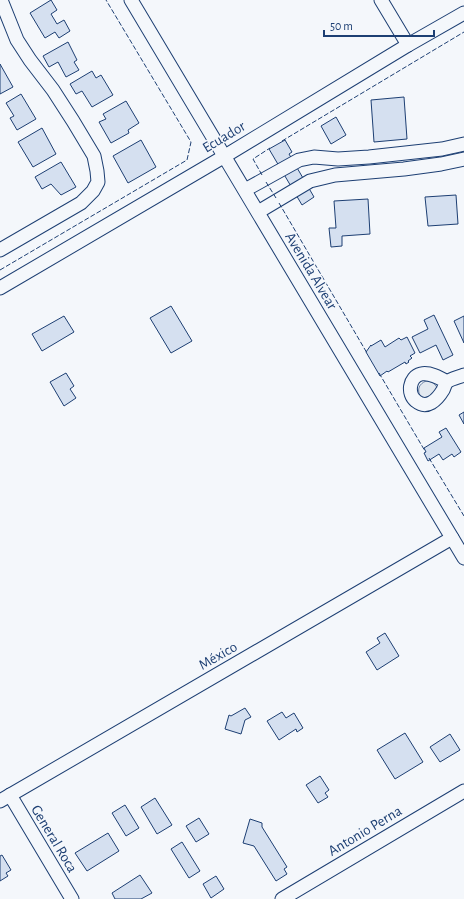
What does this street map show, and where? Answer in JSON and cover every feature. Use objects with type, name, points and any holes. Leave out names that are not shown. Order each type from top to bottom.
[{"type":"street","points":[[0,250],[80,202],[93,191],[98,182],[98,171],[94,156],[53,90],[17,40],[1,0]]},
{"type":"street","name":"Avenida Alvear","points":[[131,0],[464,558]]},
{"type":"street","points":[[382,0],[408,45]]},
{"type":"street","name":"Ecuador","points":[[0,288],[464,13]]},
{"type":"street","points":[[245,190],[299,160],[314,158],[338,159],[404,154],[442,149],[464,144]]},
{"type":"street","points":[[258,212],[310,181],[335,175],[411,168],[464,159]]},
{"type":"street","points":[[447,382],[464,375]]},
{"type":"street","name":"México","points":[[5,798],[452,538]]},
{"type":"street","name":"Antonio Perna","points":[[282,899],[464,791]]},
{"type":"street","name":"General Roca","points":[[5,798],[72,899]]},
{"type":"shaded area","points":[[426,381],[434,383],[438,390],[428,400],[420,396],[419,391],[420,385]]},
{"type":"building","points":[[51,0],[57,10],[51,14],[57,24],[64,20],[70,31],[59,38],[55,32],[45,38],[30,13]]},
{"type":"building","points":[[68,42],[77,60],[74,62],[79,70],[66,77],[58,62],[49,67],[43,56]]},
{"type":"building","points":[[0,64],[13,87],[0,94]]},
{"type":"building","points":[[92,71],[96,78],[101,75],[113,95],[92,107],[82,91],[76,94],[70,84]]},
{"type":"building","points":[[21,94],[36,119],[17,130],[10,118],[14,116],[6,103]]},
{"type":"building","points":[[404,97],[407,139],[374,142],[371,100]]},
{"type":"building","points":[[126,101],[139,123],[128,130],[129,133],[111,143],[99,122],[106,119],[103,114]]},
{"type":"building","points":[[336,117],[346,135],[331,144],[321,126]]},
{"type":"building","points":[[42,128],[56,154],[33,167],[18,142]]},
{"type":"building","points":[[141,140],[156,167],[128,183],[113,156]]},
{"type":"building","points":[[285,140],[292,152],[289,154],[314,197],[302,205],[269,149]]},
{"type":"building","points":[[61,162],[76,187],[61,195],[51,184],[42,189],[35,177]]},
{"type":"building","points":[[456,195],[458,224],[428,226],[425,197]]},
{"type":"building","points":[[368,199],[370,234],[342,236],[342,246],[331,247],[329,228],[336,228],[334,201]]},
{"type":"building","points":[[171,306],[192,341],[171,353],[150,318]]},
{"type":"building","points":[[434,315],[453,355],[443,360],[436,345],[420,353],[412,337],[428,329],[424,320]]},
{"type":"building","points":[[64,316],[74,332],[42,351],[32,334]]},
{"type":"building","points":[[464,316],[464,343],[454,321]]},
{"type":"building","points":[[407,337],[415,353],[410,356],[412,358],[406,364],[405,362],[380,376],[366,352],[371,345],[381,340],[385,347],[399,338],[401,340]]},
{"type":"building","points":[[66,373],[74,386],[70,389],[76,398],[64,406],[50,382]]},
{"type":"building","points":[[464,412],[464,424],[459,415]]},
{"type":"building","points":[[446,428],[461,452],[454,457],[452,454],[443,460],[439,454],[428,461],[424,453],[426,452],[424,448],[442,437],[439,432]]},
{"type":"building","points":[[385,633],[399,656],[377,670],[366,652],[380,643],[377,638]]},
{"type":"building","points":[[245,708],[251,717],[245,720],[241,734],[225,729],[229,715],[231,716]]},
{"type":"building","points":[[282,712],[286,718],[294,713],[303,728],[297,732],[296,729],[279,740],[267,721]]},
{"type":"building","points":[[405,733],[423,762],[395,779],[377,750]]},
{"type":"building","points":[[450,734],[460,750],[440,762],[430,747]]},
{"type":"building","points":[[320,776],[329,790],[325,793],[328,797],[318,803],[306,785]]},
{"type":"building","points":[[155,798],[172,825],[157,834],[141,807]]},
{"type":"building","points":[[125,805],[139,828],[126,836],[112,813]]},
{"type":"building","points":[[199,818],[209,834],[196,842],[186,826]]},
{"type":"building","points":[[250,819],[262,823],[262,827],[287,867],[284,869],[287,874],[276,881],[254,846],[243,843]]},
{"type":"building","points":[[108,833],[119,851],[87,871],[75,853]]},
{"type":"building","points":[[182,842],[200,871],[189,878],[171,849]]},
{"type":"building","points":[[2,855],[11,870],[6,873],[8,876],[0,881],[0,856]]},
{"type":"building","points":[[140,875],[152,893],[141,899],[115,899],[112,893]]},
{"type":"building","points":[[216,876],[224,889],[211,898],[203,884]]},
{"type":"fence","points":[[0,270],[187,160],[191,142],[106,0]]},
{"type":"fence","points":[[282,141],[464,32]]},
{"type":"fence","points":[[262,175],[253,159],[270,148]]},
{"type":"fence","points":[[266,182],[276,198]]},
{"type":"fence","points":[[279,203],[367,353]]},
{"type":"fence","points":[[379,373],[425,451]]},
{"type":"fence","points":[[429,458],[464,516]]}]
